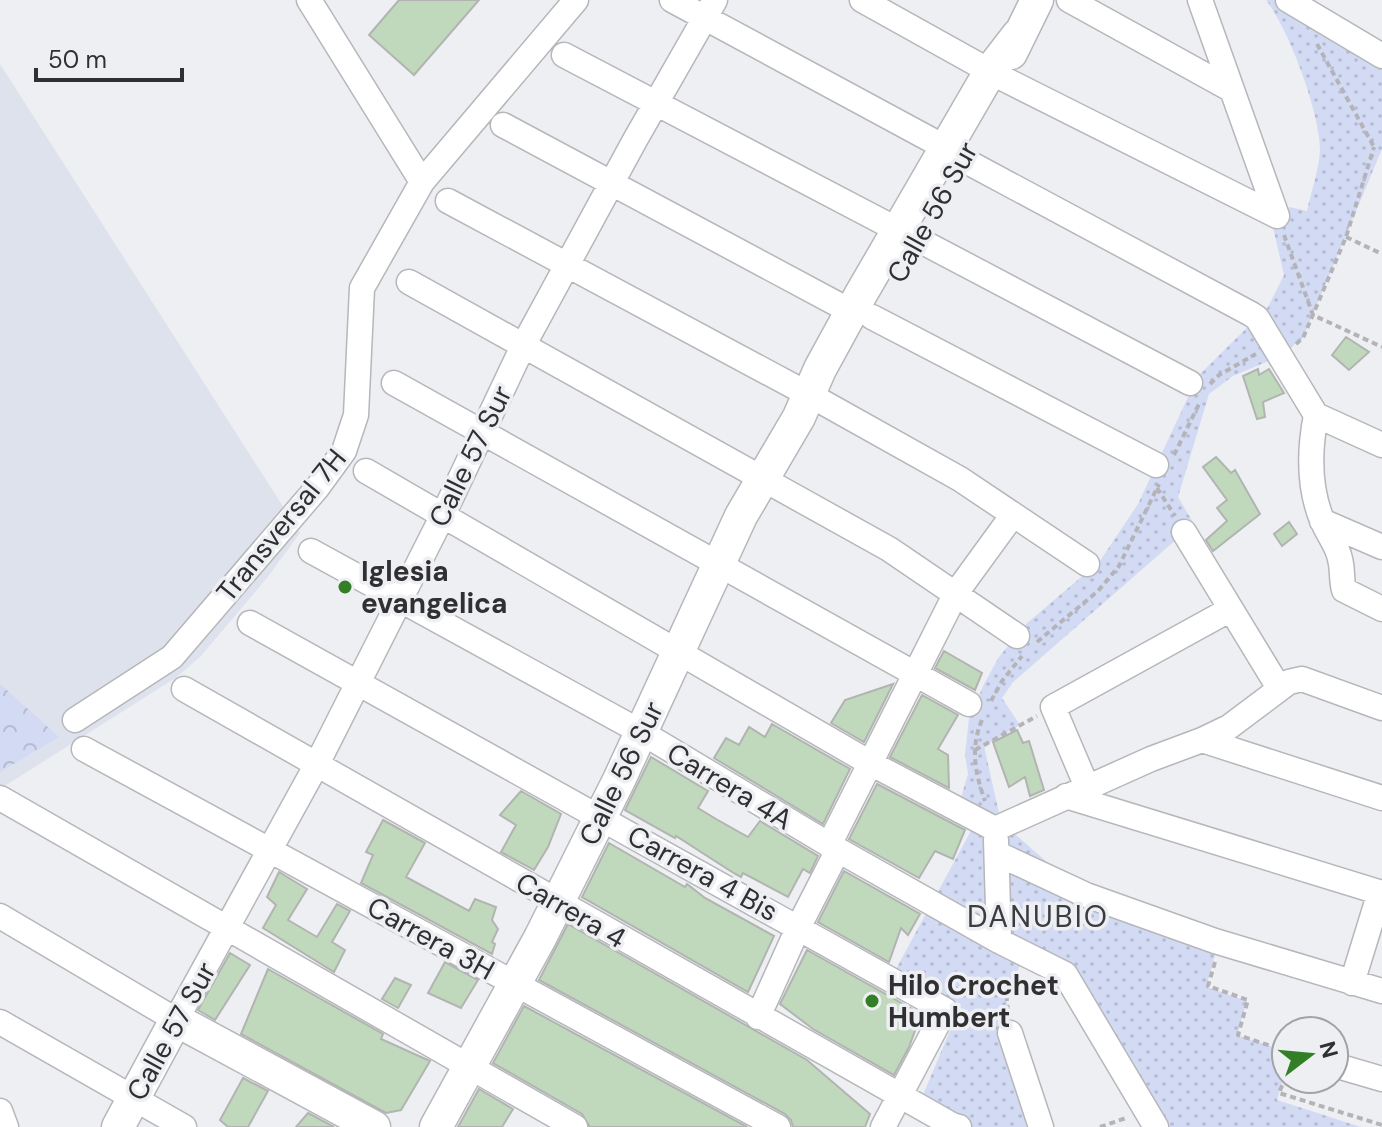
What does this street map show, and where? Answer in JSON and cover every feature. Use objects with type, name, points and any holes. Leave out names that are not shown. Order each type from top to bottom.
[{"type":"street","points":[[309,0],[422,182]]},
{"type":"street","name":"Transversal 7H","points":[[75,720],[172,657],[317,488],[344,451],[356,415],[362,288],[422,182],[576,0]]},
{"type":"street","points":[[672,0],[711,9],[954,154],[1251,314],[1257,318],[1316,415],[1382,445]]},
{"type":"street","points":[[862,0],[996,74],[1277,216]]},
{"type":"street","name":"Calle 56 Sur","points":[[436,1127],[515,984],[601,817],[718,564],[763,479],[908,235],[1037,0]]},
{"type":"street","points":[[1069,0],[1232,90]]},
{"type":"street","points":[[1200,0],[1277,216]]},
{"type":"street","points":[[1288,0],[1382,56]]},
{"type":"street","name":"Calle 57 Sur","points":[[118,1127],[317,764],[443,515],[523,346],[711,9]]},
{"type":"street","points":[[564,55],[1190,383]]},
{"type":"street","points":[[503,125],[862,314],[1157,476]]},
{"type":"street","points":[[448,201],[567,264],[808,403],[960,479],[1087,564]]},
{"type":"street","points":[[409,282],[889,549],[1017,636]]},
{"type":"street","points":[[394,383],[969,704]]},
{"type":"street","points":[[1316,415],[1310,446],[1313,491],[1322,521],[1340,558],[1344,590],[1382,609]]},
{"type":"street","points":[[366,471],[870,763],[1086,895],[1220,943],[1382,991]]},
{"type":"street","points":[[758,1017],[870,763],[956,593],[1012,516]]},
{"type":"street","points":[[1322,521],[1382,547]]},
{"type":"street","points":[[1184,532],[1279,688]]},
{"type":"street","name":"Carrera 4A","points":[[311,551],[641,732],[833,847],[999,941],[1065,974],[1156,1127]]},
{"type":"street","points":[[1077,792],[1053,707],[1231,609]]},
{"type":"street","name":"Carrera 4 Bis","points":[[250,623],[945,1010],[900,1096]]},
{"type":"street","points":[[996,842],[1077,792],[1229,727],[1295,679],[1382,708]]},
{"type":"street","name":"Carrera 4","points":[[184,689],[758,1017],[959,1127]]},
{"type":"street","points":[[1202,740],[1382,798]]},
{"type":"street","name":"Carrera 3H","points":[[84,749],[778,1127]]},
{"type":"street","points":[[1077,792],[1381,892],[1352,983]]},
{"type":"street","points":[[0,798],[575,1127]]},
{"type":"street","points":[[996,842],[999,941]]},
{"type":"street","points":[[0,916],[176,1020],[374,1127]]},
{"type":"street","points":[[0,1022],[184,1127]]},
{"type":"street","points":[[1010,1033],[1041,1127]]},
{"type":"street","points":[[1350,1070],[1382,1079]]},
{"type":"street","points":[[883,1127],[900,1096]]},
{"type":"street","points":[[0,1111],[6,1127]]},
{"type":"path","points":[[1317,44],[1374,147],[1382,150]]},
{"type":"path","points":[[1280,356],[1303,338],[1346,237],[1374,147]]},
{"type":"path","points":[[1277,216],[1313,315],[1382,347]]},
{"type":"path","points":[[1346,237],[1382,254]]},
{"type":"path","points":[[1157,476],[1184,532]]},
{"type":"path","points":[[975,750],[1053,707]]},
{"type":"path","points":[[1220,943],[1208,986],[1248,1000],[1238,1035],[1270,1046]]},
{"type":"path","points":[[1010,1033],[1006,991],[1026,955]]},
{"type":"path","points":[[1285,1095],[1382,1125]]},
{"type":"shaded area","points":[[0,64],[300,533],[267,578],[201,656],[177,677],[0,789]]},
{"type":"green space","points":[[1266,0],[1309,0],[1382,63],[1382,149],[1303,338],[1280,356],[1233,376],[1209,394],[1178,497],[1194,524],[1013,682],[1002,698],[1020,725],[984,746],[1001,822],[1086,896],[1218,944],[1206,987],[1247,1001],[1237,1035],[1270,1046],[1270,1095],[1278,1095],[1277,1100],[1361,1127],[1165,1127],[1081,979],[1026,955],[1006,991],[1010,1033],[1041,1127],[950,1127],[922,1097],[961,1005],[896,969],[979,816],[959,804],[968,774],[965,754],[969,719],[999,657],[1026,624],[1100,561],[1138,504],[1198,376],[1268,307],[1284,275],[1272,223],[1289,207],[1307,211],[1320,150],[1315,115],[1302,72]]},
{"type":"green space","points":[[0,684],[59,737],[0,772]]},
{"type":"building","points":[[399,0],[479,0],[414,75],[369,35]]},
{"type":"building","points":[[1346,337],[1369,352],[1349,370],[1332,355]]},
{"type":"building","points":[[1258,369],[1259,375],[1269,369],[1284,393],[1263,402],[1265,417],[1257,419],[1243,376]]},
{"type":"building","points":[[1216,457],[1231,473],[1235,470],[1260,514],[1213,551],[1206,540],[1227,521],[1217,508],[1227,500],[1203,467]]},
{"type":"building","points":[[1289,522],[1297,534],[1282,546],[1274,534]]},
{"type":"building","points":[[944,651],[982,673],[975,690],[935,668]]},
{"type":"building","points":[[893,684],[864,742],[831,723],[845,700]]},
{"type":"building","points":[[922,695],[958,715],[938,749],[948,755],[949,788],[890,757]]},
{"type":"building","points":[[772,724],[850,769],[823,824],[714,758],[726,738],[739,745],[749,727],[765,737]]},
{"type":"building","points":[[1017,730],[1023,743],[1029,741],[1044,790],[1030,796],[1025,777],[1009,787],[993,742]]},
{"type":"building","points":[[651,757],[708,791],[698,808],[716,819],[748,837],[760,821],[818,856],[810,873],[803,869],[788,897],[743,873],[741,877],[676,836],[625,810]]},
{"type":"building","points":[[877,784],[965,830],[953,859],[935,851],[919,878],[849,839]]},
{"type":"building","points":[[521,791],[561,814],[548,847],[534,870],[501,852],[516,825],[500,815]]},
{"type":"building","points":[[383,820],[425,843],[406,877],[469,911],[475,899],[496,907],[492,920],[498,929],[492,942],[495,944],[492,954],[361,883],[373,855],[366,852]]},
{"type":"building","points":[[609,843],[685,887],[687,884],[705,898],[774,936],[748,992],[582,897]]},
{"type":"building","points":[[844,871],[920,914],[908,935],[901,928],[889,962],[818,922]]},
{"type":"building","points":[[279,872],[307,889],[288,920],[317,937],[337,904],[350,911],[332,942],[345,950],[334,972],[263,928],[276,905],[267,897]]},
{"type":"building","points":[[568,924],[807,1060],[870,1114],[865,1127],[793,1127],[785,1114],[539,980]]},
{"type":"building","points":[[807,950],[921,1014],[894,1075],[813,1029],[780,1004]]},
{"type":"building","points":[[230,953],[250,965],[215,1020],[198,1010]]},
{"type":"building","points":[[445,962],[478,980],[461,1008],[428,993]]},
{"type":"building","points":[[268,969],[383,1034],[381,1039],[430,1061],[401,1110],[386,1113],[241,1034]]},
{"type":"building","points":[[395,978],[411,985],[398,1008],[382,999]]},
{"type":"building","points":[[524,1006],[747,1127],[590,1127],[582,1114],[493,1063]]},
{"type":"building","points":[[243,1078],[268,1091],[248,1127],[228,1127],[220,1120]]},
{"type":"building","points":[[479,1089],[513,1109],[502,1127],[458,1127]]},
{"type":"building","points":[[308,1113],[334,1127],[296,1127]]},
{"type":"place","name":"Iglesia evangelica","points":[[345,587]]},
{"type":"place","name":"Hilo Crochet Humbert","points":[[872,1001]]},
{"type":"district","name":"DANUBIO","points":[[1038,917]]}]
